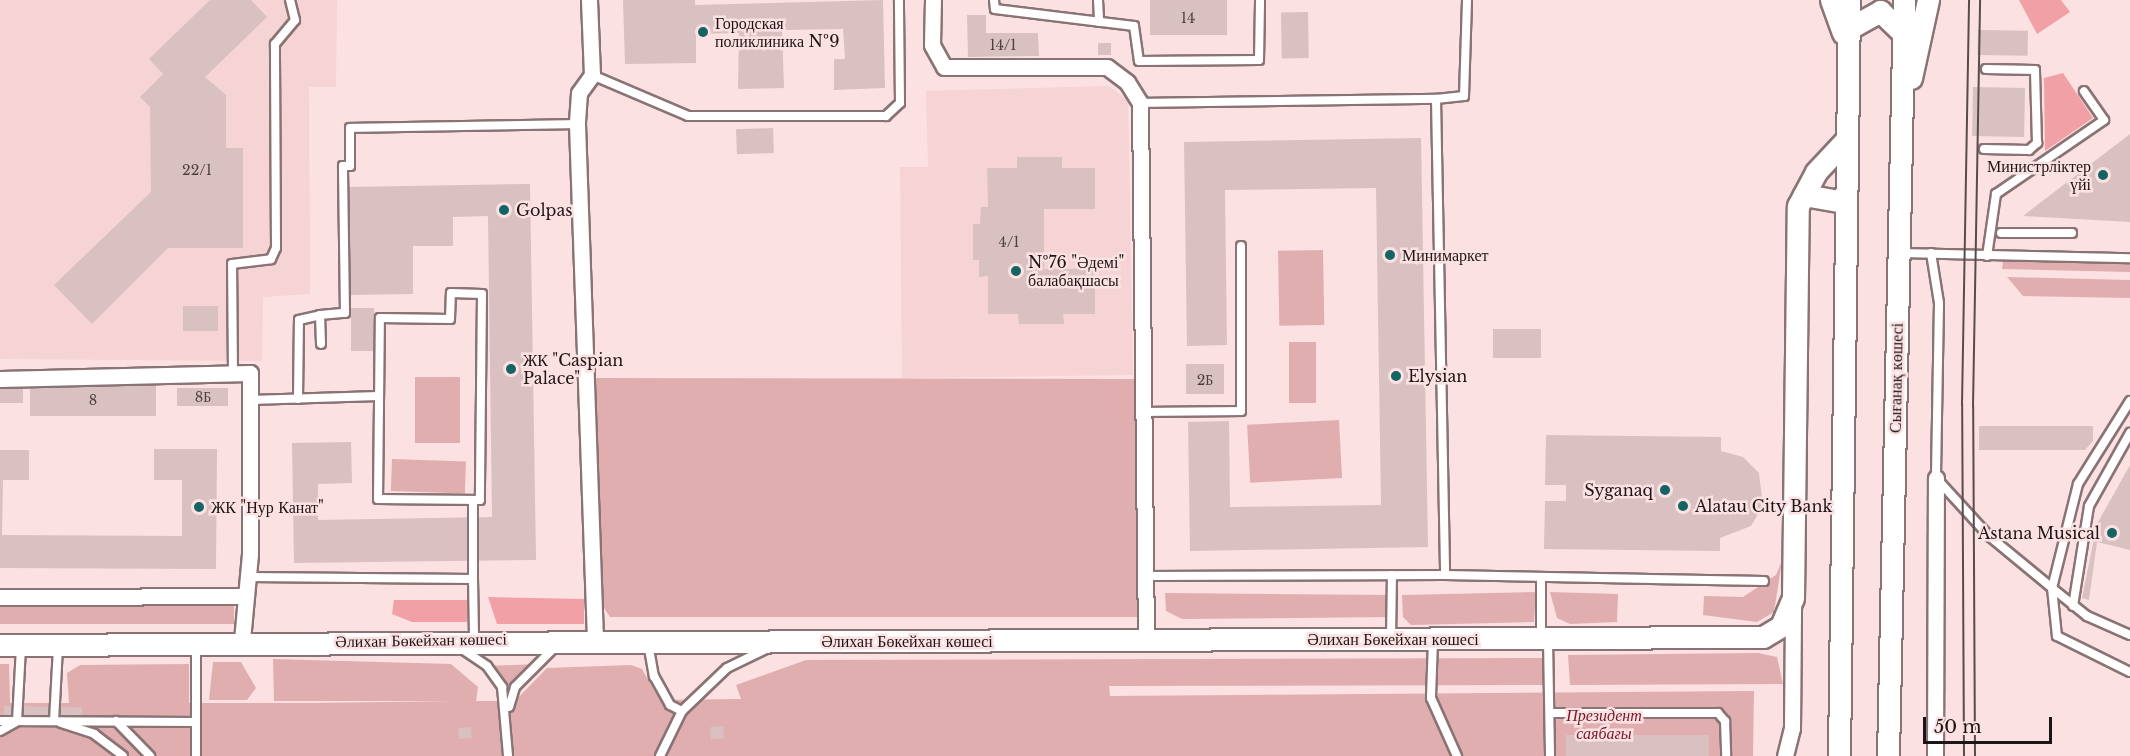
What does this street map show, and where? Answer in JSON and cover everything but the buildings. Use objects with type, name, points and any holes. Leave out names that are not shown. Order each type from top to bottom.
[{"type":"street","points":[[589,0],[592,75],[579,93],[577,124],[595,640]]},
{"type":"street","points":[[933,0],[932,45],[945,67],[1107,67],[1127,82],[1140,103],[1146,640]]},
{"type":"street","points":[[1831,0],[1848,38]]},
{"type":"street","points":[[1839,756],[1844,202],[1849,0]]},
{"type":"street","name":"Сығанақ көшесі","points":[[1888,756],[1904,0]]},
{"type":"street","points":[[1901,125],[1928,0]]},
{"type":"street","points":[[1848,38],[1880,11],[1903,33]]},
{"type":"street","points":[[1785,756],[1792,728],[1796,220],[1804,195],[1816,172],[1845,141]]},
{"type":"street","points":[[1804,195],[1844,202]]},
{"type":"street","points":[[0,379],[250,373],[248,577],[242,641]]},
{"type":"street","points":[[1935,756],[1936,478]]},
{"type":"street","points":[[0,597],[246,596]]},
{"type":"street","name":"Әлихан Бөкейхан көшесі","points":[[0,645],[449,639],[781,641],[1763,637],[1781,626],[1793,598]]},
{"type":"lane","points":[[233,373],[232,264],[271,260],[276,248],[275,44],[295,20],[290,0]]},
{"type":"lane","points":[[592,75],[688,116],[886,116],[900,103],[899,0]]},
{"type":"lane","points":[[994,0],[995,9],[1134,26],[1139,62],[1258,60],[1260,0]]},
{"type":"lane","points":[[1098,0],[1099,22]]},
{"type":"lane","points":[[1140,103],[1436,99],[1464,96],[1467,0]]},
{"type":"lane","points":[[1984,149],[2030,150],[2037,143],[2035,70],[1986,69]]},
{"type":"lane","points":[[1987,256],[1996,194],[2104,120],[2084,91]]},
{"type":"lane","points":[[1436,99],[1445,575]]},
{"type":"lane","points":[[298,399],[299,320],[345,312],[343,166],[350,166],[350,128],[577,124]]},
{"type":"lane","points":[[2001,233],[2072,233]]},
{"type":"lane","points":[[1143,411],[1241,411],[1241,246]]},
{"type":"lane","points":[[1898,253],[2130,258]]},
{"type":"lane","points":[[1931,253],[1939,303],[1936,478],[1989,536],[2073,606],[2130,635]]},
{"type":"lane","points":[[451,293],[482,294],[480,500],[378,499],[379,396],[380,318],[450,319],[451,293]]},
{"type":"lane","points":[[320,315],[321,344]]},
{"type":"lane","points":[[250,400],[379,396]]},
{"type":"lane","points":[[2130,401],[2078,484],[2052,588],[2057,636],[2130,672]]},
{"type":"lane","points":[[2073,606],[2089,506],[2130,433]]},
{"type":"lane","points":[[473,500],[474,639]]},
{"type":"lane","points":[[1391,639],[1392,575]]},
{"type":"lane","points":[[1145,576],[1445,575],[1764,581]]},
{"type":"lane","points":[[248,577],[473,579]]},
{"type":"lane","points":[[1541,578],[1550,713],[1550,756]]},
{"type":"lane","points":[[449,639],[488,666],[508,709]]},
{"type":"lane","points":[[508,756],[508,709],[515,687],[563,640]]},
{"type":"lane","points":[[1433,640],[1431,698],[1457,756]]},
{"type":"lane","points":[[647,641],[654,676],[670,705],[682,711]]},
{"type":"lane","points":[[660,756],[682,711],[727,668],[781,641]]},
{"type":"lane","points":[[196,643],[196,756]]},
{"type":"lane","points":[[54,721],[58,644]]},
{"type":"lane","points":[[17,721],[21,645]]},
{"type":"lane","points":[[1550,713],[1718,713],[1725,721],[1726,756]]},
{"type":"lane","points":[[0,731],[17,721]]},
{"type":"lane","points":[[54,721],[94,734],[123,756]]},
{"type":"lane","points":[[116,721],[150,756]]},
{"type":"lane","points":[[0,722],[196,722]]},
{"type":"shaded area","points":[[0,0],[337,0],[336,87],[309,87],[310,294],[263,297],[262,361],[0,359]]},
{"type":"shaded area","points":[[2019,0],[2061,0],[2070,12],[2037,34]]},
{"type":"shaded area","points":[[2063,73],[2093,118],[2045,151],[2044,78]]},
{"type":"shaded area","name":"№76 \"Әдемі\" балабақшасы","points":[[1108,86],[1128,100],[1133,375],[902,378],[900,167],[928,167],[926,91]]},
{"type":"shaded area","points":[[488,597],[584,599],[584,624],[497,624]]},
{"type":"shaded area","points":[[394,600],[467,600],[467,622],[412,622],[392,614]]},
{"type":"green space","points":[[1323,250],[1324,325],[1279,326],[1278,251]]},
{"type":"green space","points":[[2003,261],[2130,262],[2130,272],[2002,269]]},
{"type":"green space","points":[[2007,277],[2130,280],[2130,298],[2023,296]]},
{"type":"green space","points":[[1289,342],[1316,342],[1316,403],[1289,403]]},
{"type":"green space","points":[[415,377],[460,377],[460,443],[415,443]]},
{"type":"green space","points":[[593,378],[1136,379],[1138,617],[610,617],[604,608]]},
{"type":"green space","points":[[1339,420],[1342,478],[1250,483],[1247,425]]},
{"type":"green space","points":[[392,459],[466,462],[465,494],[391,491]]},
{"type":"green space","points":[[1782,561],[1774,612],[1757,622],[1703,615],[1704,596],[1743,597],[1776,575]]},
{"type":"green space","points":[[1536,592],[1534,622],[1411,625],[1403,617],[1402,595]]},
{"type":"green space","points":[[1550,592],[1618,594],[1617,622],[1570,624],[1557,618]]},
{"type":"green space","points":[[1165,593],[1391,595],[1390,617],[1182,619],[1166,611]]},
{"type":"green space","points":[[0,605],[234,605],[234,624],[0,624]]},
{"type":"green space","points":[[1758,653],[1777,657],[1783,684],[1570,685],[1568,655]]},
{"type":"green space","name":"Президент саябағы","points":[[1549,658],[1549,685],[1109,686],[1110,696],[1754,691],[1753,756],[0,756],[0,664],[9,664],[10,703],[69,703],[67,673],[80,665],[189,664],[189,703],[312,703],[455,701],[274,701],[273,659],[451,664],[478,687],[476,701],[515,701],[547,668],[631,665],[642,669],[660,700],[741,699],[736,685],[806,660]]},
{"type":"green space","points":[[213,662],[241,662],[256,688],[247,700],[209,700]]},
{"type":"green space","points":[[536,664],[515,687],[502,687],[488,666]]},
{"type":"tram line","points":[[1964,756],[1962,405],[1969,0]]},
{"type":"tram line","points":[[1975,756],[1973,407],[1980,0]]},
{"type":"place","name":"Городская поликлиника №9","points":[[703,32]]},
{"type":"place","name":"Министрліктер үйі","points":[[2103,175]]},
{"type":"place","name":"Golpas","points":[[504,210]]},
{"type":"place","name":"Минимаркет","points":[[1390,255]]},
{"type":"place","name":"№76 \"Әдемі\" балабақшасы","points":[[1016,271]]},
{"type":"place","name":"ЖК \"Caspian Palace\"","points":[[511,369]]},
{"type":"place","name":"Elysian","points":[[1396,376]]},
{"type":"place","name":"Syganaq","points":[[1665,490]]},
{"type":"place","name":"Alatau City Bank","points":[[1683,506]]},
{"type":"place","name":"ЖК \"Нур Канат\"","points":[[199,507]]},
{"type":"place","name":"Astana Musical","points":[[2112,533]]}]
